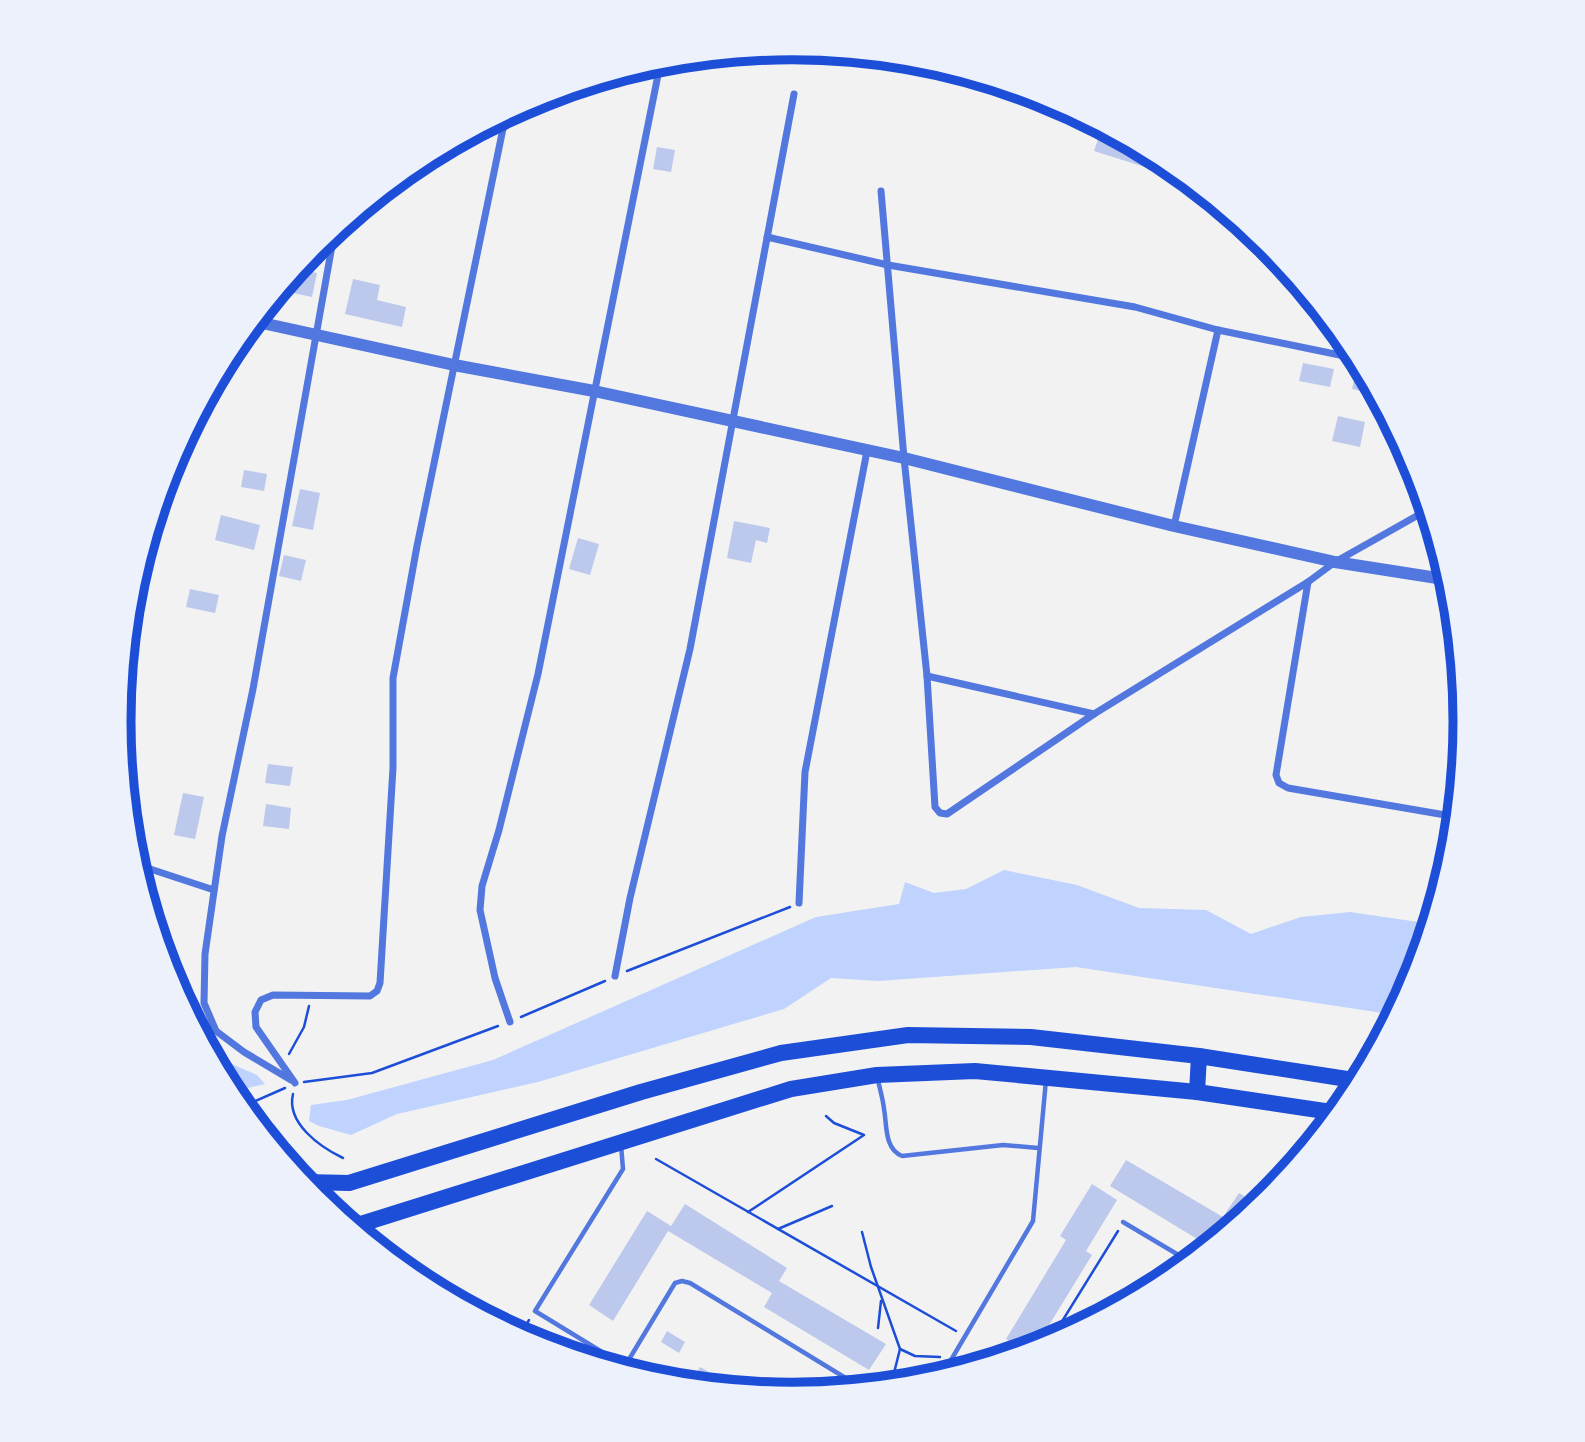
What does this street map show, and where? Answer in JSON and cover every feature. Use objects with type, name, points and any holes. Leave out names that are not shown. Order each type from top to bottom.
[{"type":"main road","points":[[322,1186],[349,1183],[641,1092],[781,1053],[908,1035],[1031,1037],[1199,1056],[1349,1079]]},
{"type":"main road","points":[[1197,1093],[1199,1056]]},
{"type":"main road","points":[[363,1223],[791,1089],[877,1075],[975,1071],[1197,1093],[1326,1112]]},
{"type":"street","points":[[510,1022],[495,978],[480,910],[482,886],[499,830],[538,674],[658,73]]},
{"type":"street","points":[[615,976],[690,649],[794,94]]},
{"type":"street","points":[[295,1083],[256,1027],[255,1012],[261,1000],[273,995],[370,996],[377,991],[380,983],[394,746],[393,678],[417,546],[503,126]]},
{"type":"street","points":[[881,191],[904,458],[927,676],[935,807],[940,813],[947,814],[1094,714],[1308,582],[1335,562],[1421,514]]},
{"type":"street","points":[[767,237],[888,265],[1135,307],[1217,330],[1345,356]]},
{"type":"street","points":[[295,1083],[244,1052],[216,1031],[204,1003],[205,954],[222,836],[253,689],[332,246]]},
{"type":"street","points":[[264,323],[904,458],[1174,526],[1335,562],[1438,578]]},
{"type":"street","points":[[1174,526],[1217,330]]},
{"type":"street","points":[[799,903],[805,772],[867,450]]},
{"type":"street","points":[[1308,582],[1276,775],[1279,783],[1289,788],[1447,815]]},
{"type":"street","points":[[927,676],[1094,714]]},
{"type":"street","points":[[148,868],[214,890]]},
{"type":"lane","points":[[877,1075],[887,1137],[897,1154],[902,1156],[1003,1145],[1038,1148]]},
{"type":"lane","points":[[949,1364],[1033,1221],[1046,1079]]},
{"type":"lane","points":[[609,1356],[535,1311],[623,1169],[621,1141]]},
{"type":"lane","points":[[1123,1222],[1180,1257]]},
{"type":"lane","points":[[628,1362],[675,1283],[682,1280],[849,1380]]},
{"type":"path","points":[[252,1102],[295,1083],[372,1073],[510,1022],[615,976],[799,903]]},
{"type":"path","points":[[323,995],[310,1002],[304,1027],[290,1051],[288,1060],[295,1083],[291,1102],[297,1121],[327,1151],[343,1158]]},
{"type":"path","points":[[748,1212],[864,1135],[834,1123],[825,1116]]},
{"type":"path","points":[[656,1159],[965,1336]]},
{"type":"path","points":[[778,1229],[832,1206]]},
{"type":"path","points":[[1059,1326],[1123,1222]]},
{"type":"path","points":[[862,1232],[900,1349],[894,1375]]},
{"type":"path","points":[[878,1328],[882,1297]]},
{"type":"path","points":[[526,1326],[535,1311]]},
{"type":"path","points":[[900,1349],[915,1356],[952,1359]]},
{"type":"water","points":[[1004,870],[1077,885],[1139,908],[1206,910],[1251,934],[1301,917],[1350,912],[1422,923],[1386,1014],[1076,967],[878,981],[831,978],[784,1009],[538,1082],[397,1114],[351,1135],[309,1121],[311,1105],[347,1100],[493,1060],[816,917],[899,904],[905,882],[934,893],[966,889]]},
{"type":"water","points":[[226,1061],[257,1075],[265,1084],[242,1089]]},
{"type":"building","points":[[751,61],[749,66],[738,62]]},
{"type":"building","points":[[1099,135],[1162,173],[1094,151]]},
{"type":"building","points":[[657,147],[675,150],[671,172],[653,169]]},
{"type":"building","points":[[308,271],[317,273],[312,297],[289,292]]},
{"type":"building","points":[[353,279],[380,285],[377,300],[406,307],[402,327],[345,314]]},
{"type":"building","points":[[1303,363],[1334,369],[1330,387],[1299,381]]},
{"type":"building","points":[[1355,374],[1366,392],[1352,389]]},
{"type":"building","points":[[1338,416],[1365,422],[1360,447],[1332,441]]},
{"type":"building","points":[[244,470],[267,474],[264,491],[241,487]]},
{"type":"building","points":[[300,489],[320,493],[313,530],[292,526]]},
{"type":"building","points":[[221,515],[260,525],[254,550],[215,540]]},
{"type":"building","points":[[734,521],[770,528],[767,543],[756,540],[751,563],[727,558]]},
{"type":"building","points":[[578,538],[599,544],[590,575],[569,569]]},
{"type":"building","points":[[284,555],[306,560],[301,581],[279,576]]},
{"type":"building","points":[[190,589],[219,595],[215,613],[186,607]]},
{"type":"building","points":[[268,764],[293,767],[290,786],[265,783]]},
{"type":"building","points":[[183,793],[204,797],[195,839],[174,835]]},
{"type":"building","points":[[266,804],[291,808],[289,829],[263,826]]},
{"type":"building","points":[[1126,1160],[1223,1217],[1239,1193],[1249,1199],[1201,1241],[1110,1186]]},
{"type":"building","points":[[1092,1184],[1117,1200],[1086,1251],[1092,1255],[1044,1333],[1014,1344],[1006,1339],[1066,1240],[1060,1236]]},
{"type":"building","points":[[685,1204],[787,1268],[779,1281],[886,1344],[869,1370],[764,1307],[772,1293],[668,1231],[613,1321],[589,1305],[647,1211],[671,1226]]},
{"type":"building","points":[[667,1331],[685,1342],[679,1353],[661,1342]]},
{"type":"building","points":[[700,1367],[709,1372],[706,1377],[695,1375]]}]
